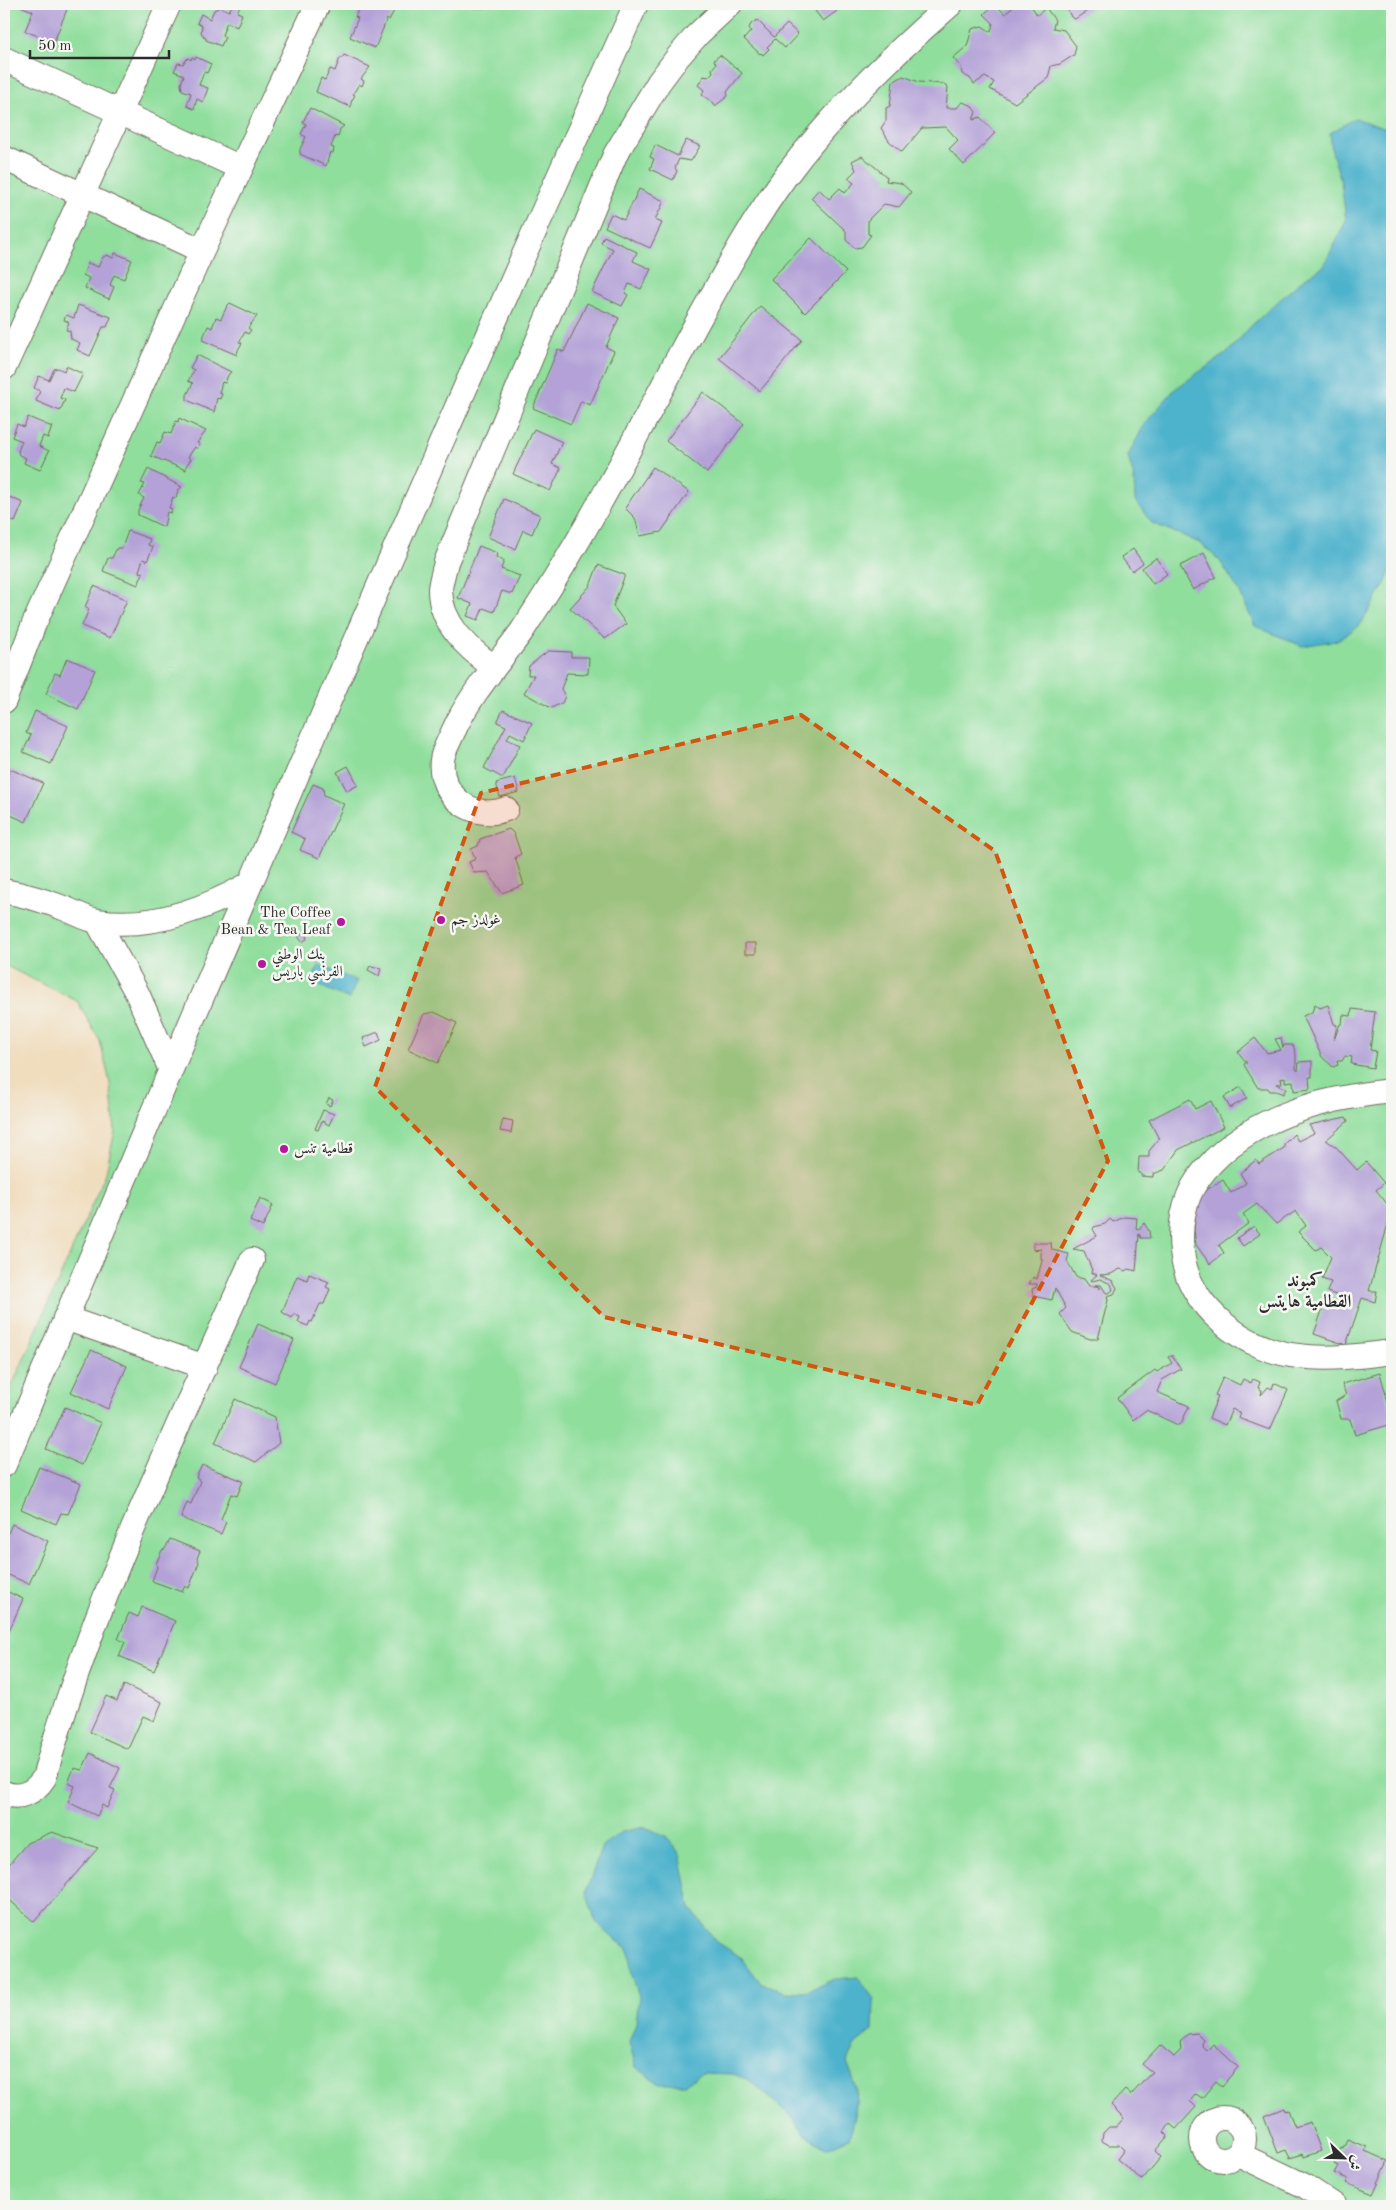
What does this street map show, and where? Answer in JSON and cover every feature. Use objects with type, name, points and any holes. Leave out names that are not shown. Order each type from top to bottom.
[{"type":"street","points":[[4,368],[169,4]]},
{"type":"street","points":[[4,701],[34,624],[202,251],[318,4]]},
{"type":"street","points":[[4,1465],[248,885],[510,283],[636,4]]},
{"type":"street","points":[[493,667],[473,651],[454,631],[444,610],[440,589],[446,562],[615,155],[644,105],[677,58],[698,34],[730,4]]},
{"type":"street","points":[[506,809],[492,813],[472,810],[458,802],[448,790],[443,775],[442,759],[462,712],[493,667],[522,631],[580,537],[731,262],[784,178],[815,139],[867,82],[913,37],[951,4]]},
{"type":"street","points":[[4,59],[241,168]]},
{"type":"street","points":[[4,158],[202,251]]},
{"type":"street","points":[[4,891],[46,902],[97,921],[123,922],[175,916],[201,908],[248,885]]},
{"type":"street","points":[[97,921],[137,993],[170,1068]]},
{"type":"street","points":[[1392,1091],[1356,1095],[1316,1104],[1282,1116],[1248,1134],[1215,1159],[1197,1181],[1185,1206],[1180,1234],[1183,1262],[1193,1289],[1210,1312],[1244,1337],[1260,1346],[1297,1356],[1343,1357],[1392,1352]]},
{"type":"street","points":[[4,1793],[15,1796],[29,1793],[44,1778],[80,1663],[164,1456],[252,1260]]},
{"type":"street","points":[[66,1318],[204,1367]]},
{"type":"street","points":[[1238,2154],[1305,2186],[1335,2206]]},
{"type":"highlighted area","points":[[801,715],[995,851],[1108,1161],[977,1405],[604,1317],[375,1087],[481,793]]},
{"type":"green space","points":[[4,4],[1392,4],[1392,2206],[4,2206],[4,1404],[106,1173],[115,1130],[110,1083],[100,1041],[77,1001],[4,965]]},
{"type":"water","points":[[1355,118],[1392,131],[1392,566],[1385,584],[1361,624],[1339,640],[1302,646],[1255,626],[1239,591],[1220,561],[1200,543],[1152,523],[1135,501],[1134,478],[1128,456],[1145,423],[1175,389],[1228,352],[1252,325],[1302,280],[1323,267],[1346,221],[1341,181],[1332,152],[1330,133]]},
{"type":"water","points":[[319,965],[357,981],[349,999],[311,982]]},
{"type":"water","points":[[645,1827],[666,1836],[680,1854],[691,1909],[717,1942],[742,1958],[760,1982],[786,1993],[809,1990],[835,1979],[858,1977],[874,1999],[873,2030],[855,2044],[847,2062],[857,2089],[855,2116],[849,2138],[826,2148],[806,2136],[792,2117],[749,2080],[733,2074],[702,2073],[685,2084],[660,2084],[636,2067],[629,2042],[636,2023],[639,1996],[632,1975],[628,1948],[613,1938],[596,1922],[586,1892],[602,1846],[621,1832]]},
{"type":"building","points":[[21,4],[69,4],[54,42],[25,31],[33,11],[20,6]]},
{"type":"building","points":[[233,4],[241,4],[237,12],[242,14],[237,27],[227,22],[222,35],[225,37],[221,46],[206,40],[201,33],[202,26],[197,23],[201,14],[210,19],[214,10],[220,7],[229,11]]},
{"type":"building","points":[[356,4],[384,4],[395,9],[389,20],[387,19],[375,48],[350,37],[358,18],[355,17],[360,6]]},
{"type":"building","points":[[824,4],[832,4],[837,11],[823,21],[815,11]]},
{"type":"building","points":[[995,4],[1005,14],[1017,4],[1030,4],[1037,15],[1046,8],[1055,20],[1053,28],[1064,30],[1076,46],[1074,55],[1060,64],[1051,66],[1048,78],[1015,103],[990,89],[994,82],[985,77],[974,84],[970,78],[962,74],[961,67],[953,58],[967,46],[972,29],[982,26],[991,32],[993,23],[984,14]]},
{"type":"building","points":[[1065,4],[1098,4],[1075,19],[1071,17]]},
{"type":"building","points":[[757,20],[774,37],[787,24],[798,34],[785,48],[775,39],[767,47],[769,49],[763,55],[760,54],[744,39],[751,31],[749,28],[751,24]]},
{"type":"building","points":[[344,55],[370,67],[361,79],[364,81],[362,86],[359,84],[353,94],[355,95],[351,102],[351,107],[316,92],[321,78],[325,80],[330,69],[335,71],[340,58]]},
{"type":"building","points":[[720,55],[742,73],[727,92],[728,96],[715,106],[714,103],[702,95],[704,90],[698,85],[704,76],[708,77],[713,72],[712,69],[716,64],[714,60]]},
{"type":"building","points":[[192,57],[211,64],[207,73],[204,72],[199,85],[208,88],[203,102],[197,99],[194,109],[187,106],[191,93],[182,90],[181,84],[184,75],[174,71],[178,63],[183,64],[188,58],[191,60]]},
{"type":"building","points":[[903,76],[919,82],[944,84],[948,87],[946,108],[957,108],[962,102],[971,105],[976,112],[973,120],[980,117],[995,133],[964,165],[949,149],[958,140],[946,127],[922,128],[902,152],[889,141],[881,128],[886,121],[886,108],[890,106],[893,82]]},
{"type":"building","points":[[310,108],[344,126],[340,129],[338,137],[335,136],[331,147],[334,148],[333,153],[330,152],[326,166],[300,154],[300,149],[306,137],[301,134],[306,124],[303,122]]},
{"type":"building","points":[[686,140],[700,146],[691,161],[679,159],[673,180],[650,169],[654,159],[650,157],[655,145],[678,156]]},
{"type":"building","points":[[862,156],[887,177],[886,181],[901,183],[911,192],[899,207],[884,204],[868,220],[868,234],[871,235],[862,247],[855,248],[846,240],[846,231],[811,198],[819,189],[829,199],[840,188],[845,193],[854,183],[848,178],[856,170],[852,161]]},
{"type":"building","points":[[639,189],[664,201],[655,220],[662,223],[650,248],[605,227],[611,214],[624,220]]},
{"type":"building","points":[[604,236],[637,252],[633,261],[651,269],[641,289],[629,284],[625,293],[628,295],[622,306],[592,292],[613,249],[601,243]]},
{"type":"building","points":[[811,238],[846,272],[805,313],[771,279]]},
{"type":"building","points":[[115,253],[132,260],[124,279],[114,275],[110,285],[114,287],[109,299],[85,288],[89,278],[83,275],[88,263],[98,267],[103,257],[107,255],[113,258]]},
{"type":"building","points":[[230,303],[257,316],[248,328],[251,330],[248,334],[245,332],[239,342],[242,343],[237,355],[202,340],[208,326],[212,328],[216,317],[221,319]]},
{"type":"building","points":[[587,303],[619,318],[606,347],[614,351],[590,405],[581,401],[571,424],[533,408],[558,349],[564,352]]},
{"type":"building","points":[[78,305],[111,317],[107,327],[103,327],[90,356],[77,350],[80,343],[71,339],[70,331],[66,330],[69,322],[64,320],[66,315],[74,318]]},
{"type":"building","points":[[760,306],[802,340],[760,391],[719,358]]},
{"type":"building","points":[[197,355],[231,372],[225,383],[222,382],[219,393],[222,394],[220,399],[217,398],[214,412],[187,400],[187,395],[193,383],[188,381],[194,370],[190,368]]},
{"type":"building","points":[[66,366],[83,374],[74,392],[64,388],[60,398],[65,400],[60,411],[36,401],[40,391],[34,388],[39,376],[49,380],[54,369],[58,368],[64,371]]},
{"type":"building","points":[[703,392],[744,424],[707,473],[666,441]]},
{"type":"building","points":[[28,417],[52,427],[48,438],[43,436],[39,446],[49,451],[40,470],[24,463],[26,458],[19,455],[18,451],[22,441],[12,437],[17,424],[24,427]]},
{"type":"building","points":[[179,418],[206,431],[197,443],[200,444],[197,449],[195,447],[188,457],[191,459],[186,466],[186,470],[151,456],[157,442],[160,443],[165,432],[171,434]]},
{"type":"building","points":[[534,429],[562,442],[552,464],[561,468],[550,491],[513,474]]},
{"type":"building","points":[[653,467],[689,492],[661,532],[640,536],[635,518],[625,508]]},
{"type":"building","points":[[148,469],[182,487],[178,490],[176,498],[173,497],[169,508],[172,509],[171,513],[167,512],[164,527],[138,515],[138,510],[144,498],[139,495],[145,484],[141,483]]},
{"type":"building","points":[[7,496],[23,503],[15,522],[5,518],[4,522],[4,500]]},
{"type":"building","points":[[504,499],[540,515],[532,534],[523,530],[515,549],[488,537]]},
{"type":"building","points":[[128,531],[150,539],[148,545],[153,547],[147,561],[143,559],[139,572],[143,573],[138,585],[103,571],[108,558],[112,558],[117,548],[122,548]]},
{"type":"building","points":[[479,546],[497,553],[496,557],[504,561],[501,569],[520,576],[512,594],[502,591],[494,612],[483,608],[478,620],[467,616],[472,604],[458,598]]},
{"type":"building","points":[[1133,549],[1143,563],[1132,571],[1121,557]]},
{"type":"building","points":[[1204,553],[1216,577],[1193,590],[1180,566]]},
{"type":"building","points":[[1156,558],[1167,574],[1153,584],[1142,568]]},
{"type":"building","points":[[598,565],[625,575],[613,606],[626,624],[605,639],[570,608],[590,586]]},
{"type":"building","points":[[94,586],[127,600],[110,638],[82,626],[89,609],[85,607]]},
{"type":"building","points":[[548,651],[571,652],[571,657],[589,657],[588,674],[567,673],[561,689],[565,696],[562,703],[551,708],[524,693],[534,675],[528,675],[529,666]]},
{"type":"building","points":[[67,658],[95,670],[78,709],[46,694],[55,673],[60,675]]},
{"type":"building","points":[[503,710],[532,723],[524,740],[510,733],[507,739],[520,745],[503,778],[484,768],[506,726],[497,722]]},
{"type":"building","points":[[35,711],[68,726],[51,764],[23,752],[31,735],[26,733]]},
{"type":"building","points":[[348,766],[358,785],[347,791],[337,772]]},
{"type":"building","points":[[10,769],[43,783],[26,822],[4,812],[6,793],[4,792],[4,784]]},
{"type":"building","points":[[515,778],[519,792],[500,797],[496,783]]},
{"type":"building","points":[[313,784],[323,788],[324,795],[344,804],[319,858],[300,850],[305,839],[291,832]]},
{"type":"building","points":[[509,829],[514,834],[521,854],[515,857],[524,885],[502,893],[488,872],[474,873],[469,862],[476,859],[471,849],[478,846],[480,839]]},
{"type":"building","points":[[305,932],[307,939],[302,942],[298,936]]},
{"type":"building","points":[[745,943],[756,943],[756,954],[745,954]]},
{"type":"building","points":[[370,966],[381,968],[379,976],[368,970]]},
{"type":"building","points":[[1315,1004],[1320,1008],[1328,1005],[1334,1024],[1337,1025],[1334,1040],[1340,1024],[1342,1024],[1343,1015],[1351,1016],[1352,1009],[1375,1012],[1370,1050],[1376,1051],[1373,1068],[1351,1064],[1352,1057],[1345,1056],[1342,1061],[1337,1061],[1338,1065],[1333,1067],[1322,1057],[1303,1016],[1312,1012]]},
{"type":"building","points":[[434,1012],[457,1023],[438,1063],[408,1049],[424,1014]]},
{"type":"building","points":[[378,1032],[381,1040],[366,1047],[363,1038]]},
{"type":"building","points":[[1255,1038],[1267,1053],[1281,1050],[1275,1039],[1281,1038],[1283,1048],[1284,1045],[1293,1045],[1296,1054],[1296,1069],[1298,1071],[1299,1062],[1312,1061],[1312,1077],[1309,1077],[1310,1089],[1294,1091],[1293,1081],[1285,1082],[1285,1077],[1281,1078],[1282,1083],[1276,1084],[1286,1089],[1283,1094],[1270,1091],[1268,1088],[1258,1088],[1244,1065],[1247,1063],[1238,1052]]},
{"type":"building","points":[[1241,1087],[1247,1098],[1230,1108],[1224,1097]]},
{"type":"building","points":[[329,1098],[333,1100],[330,1106],[326,1104]]},
{"type":"building","points":[[1190,1099],[1195,1109],[1211,1101],[1224,1127],[1178,1150],[1164,1170],[1153,1174],[1153,1177],[1141,1176],[1141,1173],[1138,1173],[1139,1157],[1149,1157],[1149,1151],[1159,1139],[1149,1120]]},
{"type":"building","points":[[323,1110],[334,1114],[329,1125],[322,1121],[318,1130],[315,1129]]},
{"type":"building","points":[[1346,1117],[1348,1121],[1326,1140],[1336,1147],[1357,1170],[1366,1162],[1384,1183],[1376,1190],[1392,1210],[1369,1291],[1377,1291],[1375,1302],[1362,1298],[1346,1345],[1314,1334],[1326,1299],[1333,1301],[1342,1297],[1327,1292],[1331,1282],[1322,1279],[1331,1257],[1321,1247],[1316,1250],[1298,1232],[1306,1226],[1296,1211],[1276,1224],[1257,1204],[1243,1214],[1249,1223],[1219,1245],[1224,1253],[1210,1264],[1196,1245],[1194,1230],[1197,1203],[1201,1193],[1223,1180],[1231,1193],[1246,1183],[1240,1173],[1256,1160],[1259,1164],[1284,1148],[1284,1144],[1294,1134],[1298,1141],[1314,1133],[1309,1125]]},
{"type":"building","points":[[503,1119],[513,1121],[511,1133],[500,1131]]},
{"type":"building","points":[[260,1198],[273,1205],[263,1227],[250,1221]]},
{"type":"building","points":[[1124,1217],[1137,1218],[1136,1228],[1139,1229],[1144,1223],[1149,1231],[1150,1238],[1141,1238],[1139,1234],[1136,1271],[1120,1269],[1111,1274],[1100,1275],[1113,1281],[1117,1288],[1114,1294],[1107,1296],[1108,1300],[1098,1339],[1090,1339],[1072,1332],[1060,1314],[1066,1308],[1055,1288],[1052,1300],[1033,1296],[1032,1289],[1037,1287],[1037,1284],[1029,1284],[1033,1277],[1037,1279],[1042,1261],[1044,1260],[1041,1259],[1041,1249],[1033,1250],[1033,1243],[1051,1243],[1052,1250],[1069,1254],[1067,1261],[1076,1277],[1084,1279],[1089,1286],[1097,1286],[1100,1289],[1100,1287],[1095,1285],[1101,1285],[1106,1293],[1109,1293],[1113,1290],[1111,1284],[1100,1279],[1091,1280],[1097,1275],[1091,1272],[1092,1270],[1084,1251],[1073,1249],[1097,1236],[1093,1229],[1094,1227],[1105,1224],[1110,1219],[1113,1222]]},
{"type":"building","points":[[1254,1226],[1260,1234],[1243,1246],[1237,1238]]},
{"type":"building","points":[[309,1274],[329,1282],[326,1287],[330,1289],[324,1304],[320,1304],[312,1322],[310,1321],[308,1326],[298,1322],[300,1317],[294,1314],[292,1318],[282,1312],[297,1276],[307,1280]]},
{"type":"building","points":[[258,1324],[294,1340],[275,1383],[239,1367]]},
{"type":"building","points":[[91,1350],[127,1366],[108,1409],[71,1392]]},
{"type":"building","points":[[1172,1355],[1181,1369],[1162,1380],[1157,1392],[1189,1406],[1181,1424],[1178,1425],[1146,1410],[1133,1420],[1117,1398],[1155,1370],[1157,1372],[1172,1363],[1168,1357]]},
{"type":"building","points":[[1380,1373],[1392,1416],[1392,1424],[1355,1435],[1350,1419],[1341,1419],[1336,1401],[1346,1395],[1342,1384]]},
{"type":"building","points":[[1223,1377],[1240,1385],[1243,1379],[1251,1383],[1253,1379],[1260,1382],[1258,1388],[1262,1390],[1261,1395],[1268,1387],[1272,1389],[1274,1383],[1288,1390],[1270,1430],[1238,1418],[1240,1413],[1232,1409],[1225,1425],[1209,1418],[1218,1396],[1215,1395]]},
{"type":"building","points":[[235,1399],[275,1417],[279,1443],[256,1462],[215,1443]]},
{"type":"building","points":[[65,1407],[101,1423],[82,1465],[46,1449]]},
{"type":"building","points":[[202,1465],[243,1481],[237,1496],[231,1494],[221,1519],[226,1522],[221,1534],[181,1518],[187,1502],[191,1504],[200,1481],[196,1478]]},
{"type":"building","points":[[39,1467],[81,1484],[68,1514],[61,1513],[56,1524],[21,1509]]},
{"type":"building","points":[[12,1524],[48,1541],[29,1584],[4,1573],[4,1542]]},
{"type":"building","points":[[170,1539],[200,1551],[197,1558],[199,1562],[189,1588],[185,1586],[182,1592],[152,1581],[162,1550],[165,1549]]},
{"type":"building","points":[[4,1590],[23,1599],[4,1642]]},
{"type":"building","points":[[142,1607],[175,1621],[154,1671],[119,1656],[125,1642],[118,1639],[129,1613],[138,1617]]},
{"type":"building","points":[[124,1685],[162,1702],[154,1721],[143,1716],[128,1749],[90,1732],[106,1696],[117,1701]]},
{"type":"building","points":[[90,1753],[120,1768],[110,1788],[115,1790],[107,1808],[102,1805],[97,1816],[68,1802],[75,1786],[68,1783],[74,1768],[82,1770]]},
{"type":"building","points":[[52,1832],[98,1848],[34,1922],[4,1895],[4,1870],[27,1843]]},
{"type":"building","points":[[1197,2033],[1203,2039],[1202,2046],[1207,2051],[1213,2044],[1238,2067],[1222,2086],[1216,2081],[1202,2098],[1196,2094],[1190,2101],[1196,2107],[1176,2129],[1170,2124],[1164,2132],[1168,2136],[1155,2151],[1161,2157],[1142,2180],[1117,2159],[1124,2150],[1119,2145],[1109,2145],[1102,2141],[1103,2133],[1109,2127],[1116,2127],[1124,2118],[1111,2105],[1125,2090],[1131,2095],[1152,2072],[1142,2064],[1160,2045],[1174,2057],[1181,2050],[1180,2041],[1188,2034]]},
{"type":"building","points":[[1284,2108],[1285,2111],[1288,2110],[1295,2127],[1310,2122],[1321,2151],[1304,2157],[1303,2154],[1290,2158],[1286,2150],[1278,2153],[1264,2116]]},
{"type":"building","points":[[1347,2139],[1367,2147],[1365,2151],[1388,2161],[1373,2194],[1346,2183],[1348,2179],[1334,2173],[1338,2166],[1334,2164],[1341,2147],[1343,2148]]},
{"type":"place","name":"غولدز جم","points":[[441,920]]},
{"type":"place","name":"The Coffee Bean & Tea Leaf","points":[[341,922]]},
{"type":"place","name":"بنك الوطني الفرنسي باريس","points":[[262,964]]},
{"type":"place","name":"قطامية تنس","points":[[284,1149]]},
{"type":"district","name":"كمبوند القطامية هايتس","points":[[1305,1291]]}]
